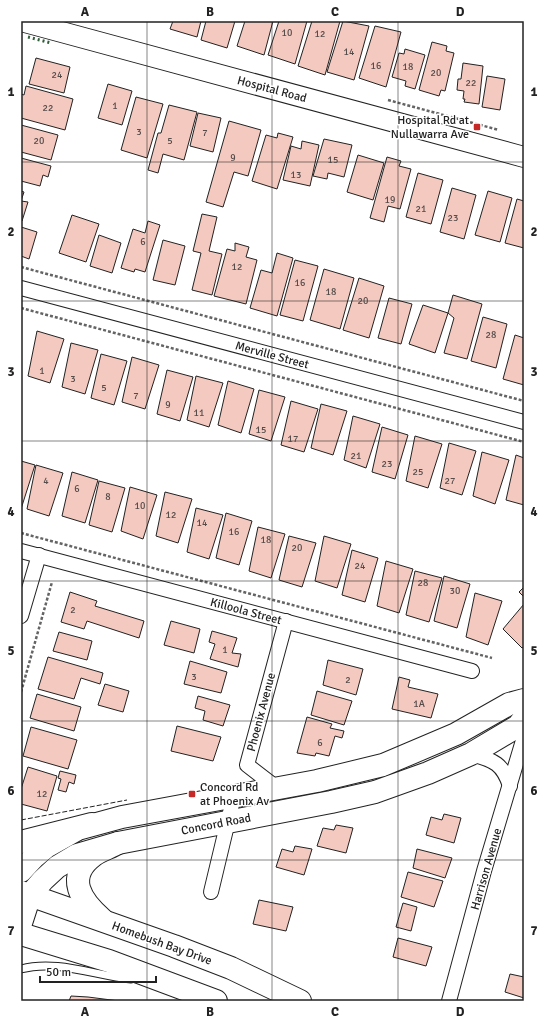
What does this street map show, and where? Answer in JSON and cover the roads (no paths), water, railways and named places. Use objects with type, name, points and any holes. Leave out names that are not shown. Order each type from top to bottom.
[{"type":"main road","name":"Concord Road","points":[[21,871],[34,857],[56,839],[92,824],[317,781],[383,765],[456,734],[509,704],[524,700]]},
{"type":"main road","name":"Concord Road","points":[[21,923],[26,894],[65,861],[91,850],[118,843],[331,802],[375,792],[428,774],[471,754],[518,726],[524,718]]},
{"type":"main road","points":[[21,842],[92,824]]},
{"type":"main road","points":[[104,921],[86,904],[79,891],[78,880],[81,869],[87,860],[97,853],[118,843]]},
{"type":"main road","name":"Homebush Bay Drive","points":[[26,894],[231,968],[300,1001]]},
{"type":"main road","points":[[21,934],[168,982],[216,1001]]},
{"type":"street","name":"Hospital Road","points":[[21,21],[524,157]]},
{"type":"street","name":"Merville Street","points":[[21,288],[524,422]]},
{"type":"street","name":"Killoola Street","points":[[21,551],[472,671]]},
{"type":"street","points":[[21,616],[39,555]]},
{"type":"street","name":"Phoenix Avenue","points":[[277,788],[247,765],[286,621]]},
{"type":"street","name":"Harrison Avenue","points":[[449,1001],[484,871],[524,737]]},
{"type":"street","points":[[471,754],[486,758],[500,766],[506,773],[510,786]]},
{"type":"street","points":[[212,892],[234,796]]},
{"type":"lane","points":[[21,969],[49,967],[62,968],[82,970],[109,977],[168,982]]},
{"type":"place","name":"Hospital Rd at Nullawarra Ave","points":[[477,127]]},
{"type":"place","name":"Concord Rd at Phoenix Av","points":[[192,794]]}]
